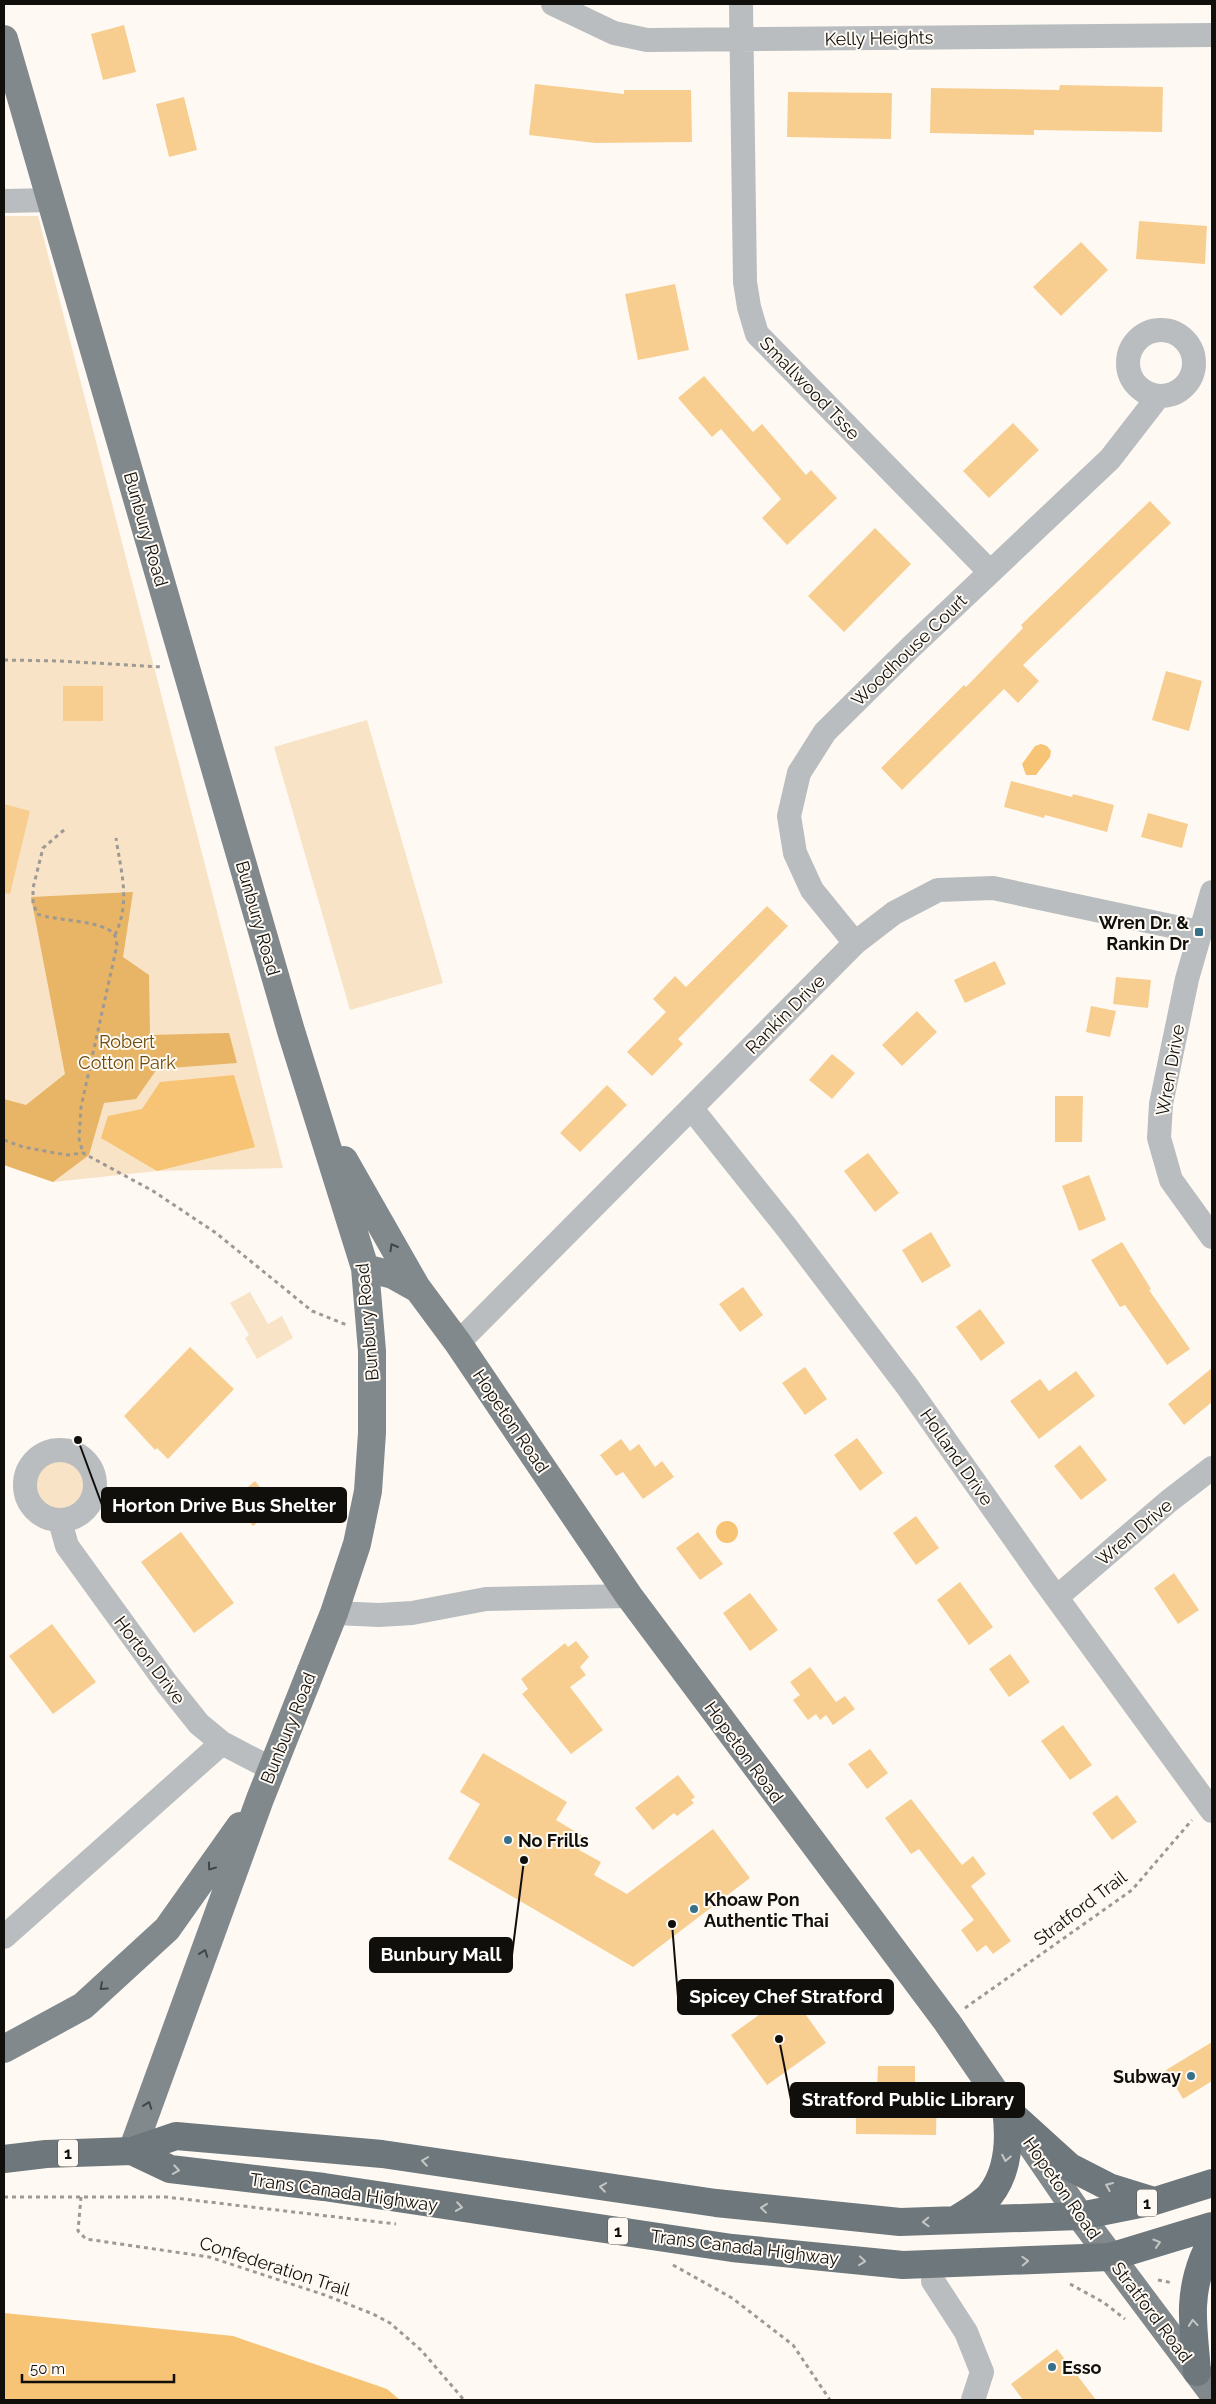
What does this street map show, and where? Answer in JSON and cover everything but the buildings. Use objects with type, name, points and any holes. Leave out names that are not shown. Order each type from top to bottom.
[{"type":"highway","points":[[1006,2109],[1070,2167],[1109,2187],[1155,2201]]},
{"type":"highway","points":[[955,2220],[990,2195],[1004,2169],[1010,2136],[1006,2109]]},
{"type":"highway","name":"Trans Canada Highway","points":[[4,2159],[46,2154],[132,2151],[176,2136],[382,2154],[716,2203],[900,2222],[1080,2216],[1155,2201],[1212,2183]]},
{"type":"highway","name":"Trans Canada Highway","points":[[132,2151],[170,2169],[334,2189],[732,2248],[903,2265],[1110,2257],[1212,2226]]},
{"type":"highway","points":[[1205,2382],[1193,2289],[1196,2276],[1212,2242]]},
{"type":"main road","name":"Bunbury Road","points":[[4,38],[314,1104],[365,1268],[370,1328],[373,1396],[368,1491],[357,1544],[334,1613],[260,1799],[132,2151]]},
{"type":"main road","points":[[314,1104],[368,1205],[418,1290]]},
{"type":"main road","name":"Hopeton Road","points":[[365,1268],[394,1275],[418,1290],[458,1343],[629,1596],[947,2022],[1110,2257]]},
{"type":"main road","name":"Bunbury Road","points":[[4,2049],[83,2006],[167,1929],[260,1799]]},
{"type":"main road","name":"Stratford Road","points":[[1110,2257],[1205,2382]]},
{"type":"street","name":"Kelly Heights","points":[[553,4],[614,34],[647,40],[1212,35]]},
{"type":"street","name":"Smallwood Tsse","points":[[741,4],[745,282],[749,307],[757,334],[990,572]]},
{"type":"street","points":[[4,201],[51,200]]},
{"type":"street","name":"Woodhouse Court","points":[[855,943],[812,890],[795,853],[789,816],[799,773],[825,732],[1110,459],[1158,397]]},
{"type":"street","name":"Rankin Drive","points":[[458,1343],[855,943],[894,913],[938,890],[993,888],[1199,932]]},
{"type":"street","name":"Wren Drive","points":[[1212,892],[1187,979],[1161,1104],[1159,1138],[1171,1180],[1212,1237]]},
{"type":"street","name":"Holland Drive","points":[[692,1109],[787,1228],[907,1386],[1209,1807]]},
{"type":"street","points":[[71,1445],[76,1453],[86,1460],[92,1470],[95,1482],[94,1493],[90,1504],[82,1513],[72,1519],[60,1521],[48,1519],[38,1514],[30,1505],[25,1494],[24,1483],[27,1471],[42,1454],[71,1445]]},
{"type":"street","name":"Wren Drive","points":[[1057,1597],[1212,1468]]},
{"type":"street","name":"Horton Drive","points":[[60,1521],[66,1546],[166,1684],[199,1724],[222,1743],[272,1769]]},
{"type":"street","points":[[334,1613],[379,1616],[412,1613],[486,1599],[629,1596]]},
{"type":"street","points":[[4,1936],[222,1743]]},
{"type":"street","points":[[933,2281],[966,2332],[982,2372],[990,2400]]},
{"type":"street","points":[[973,2400],[982,2372]]},
{"type":"path","points":[[4,660],[60,661],[170,668],[185,664]]},
{"type":"path","points":[[64,830],[43,848],[33,888],[33,903],[37,914],[48,918],[106,927],[115,935]]},
{"type":"path","points":[[83,1153],[79,1139],[81,1107],[117,945],[115,935],[124,910],[124,887],[116,838]]},
{"type":"path","points":[[4,1140],[23,1147],[67,1155],[83,1153],[153,1191],[208,1227],[312,1311],[336,1322],[370,1328]]},
{"type":"path","name":"Stratford Trail","points":[[947,2022],[1132,1890],[1209,1807]]},
{"type":"path","name":"Confederation Trail","points":[[81,2197],[78,2231],[86,2239],[209,2257],[325,2295],[373,2314],[390,2323],[421,2350],[464,2400]]},
{"type":"path","points":[[672,2264],[732,2298],[793,2346],[830,2400]]},
{"type":"path","points":[[1136,2289],[1160,2279],[1193,2289]]},
{"type":"path","points":[[1064,2281],[1104,2302]]},
{"type":"green space","name":"Robert Cotton Park","points":[[4,216],[38,216],[283,1168],[157,1171],[53,1182],[4,1165]]},
{"type":"green space","points":[[367,720],[443,983],[350,1010],[274,747]]},
{"type":"green space","points":[[133,892],[123,957],[149,975],[150,1035],[229,1033],[237,1063],[157,1069],[136,1099],[104,1103],[89,1155],[53,1182],[4,1165],[4,1099],[26,1105],[65,1074],[31,897]]},
{"type":"green space","points":[[250,1292],[268,1324],[282,1316],[293,1338],[257,1359],[245,1338],[249,1335],[230,1303]]},
{"type":"green space","points":[[59,1458],[73,1462],[81,1470],[85,1484],[81,1498],[73,1506],[59,1510],[45,1506],[37,1498],[33,1484],[37,1470],[45,1462]]},
{"type":"shaded area","points":[[1041,744],[1047,746],[1051,751],[1050,757],[1036,775],[1026,775],[1022,764],[1035,746]]},
{"type":"shaded area","points":[[234,1075],[255,1147],[157,1171],[101,1138],[108,1116],[142,1109],[160,1082]]},
{"type":"shaded area","points":[[727,1521],[735,1524],[738,1532],[735,1540],[727,1543],[719,1540],[716,1532],[719,1524]]},
{"type":"shaded area","points":[[4,2313],[233,2336],[387,2389],[400,2400],[4,2400]]},
{"type":"place","name":"Wren Dr. & Rankin Dr","points":[[1199,932]]},
{"type":"place","name":"Horton Drive Bus Shelter","points":[[78,1440]]},
{"type":"place","name":"No Frills","points":[[508,1840]]},
{"type":"place","name":"Bunbury Mall","points":[[524,1860]]},
{"type":"place","name":"Khoaw Pon Authentic Thai","points":[[694,1909]]},
{"type":"place","name":"Spicey Chef Stratford","points":[[672,1924]]},
{"type":"place","name":"Stratford Public Library","points":[[779,2039]]},
{"type":"place","name":"Subway","points":[[1191,2076]]},
{"type":"place","name":"Esso","points":[[1052,2367]]}]
